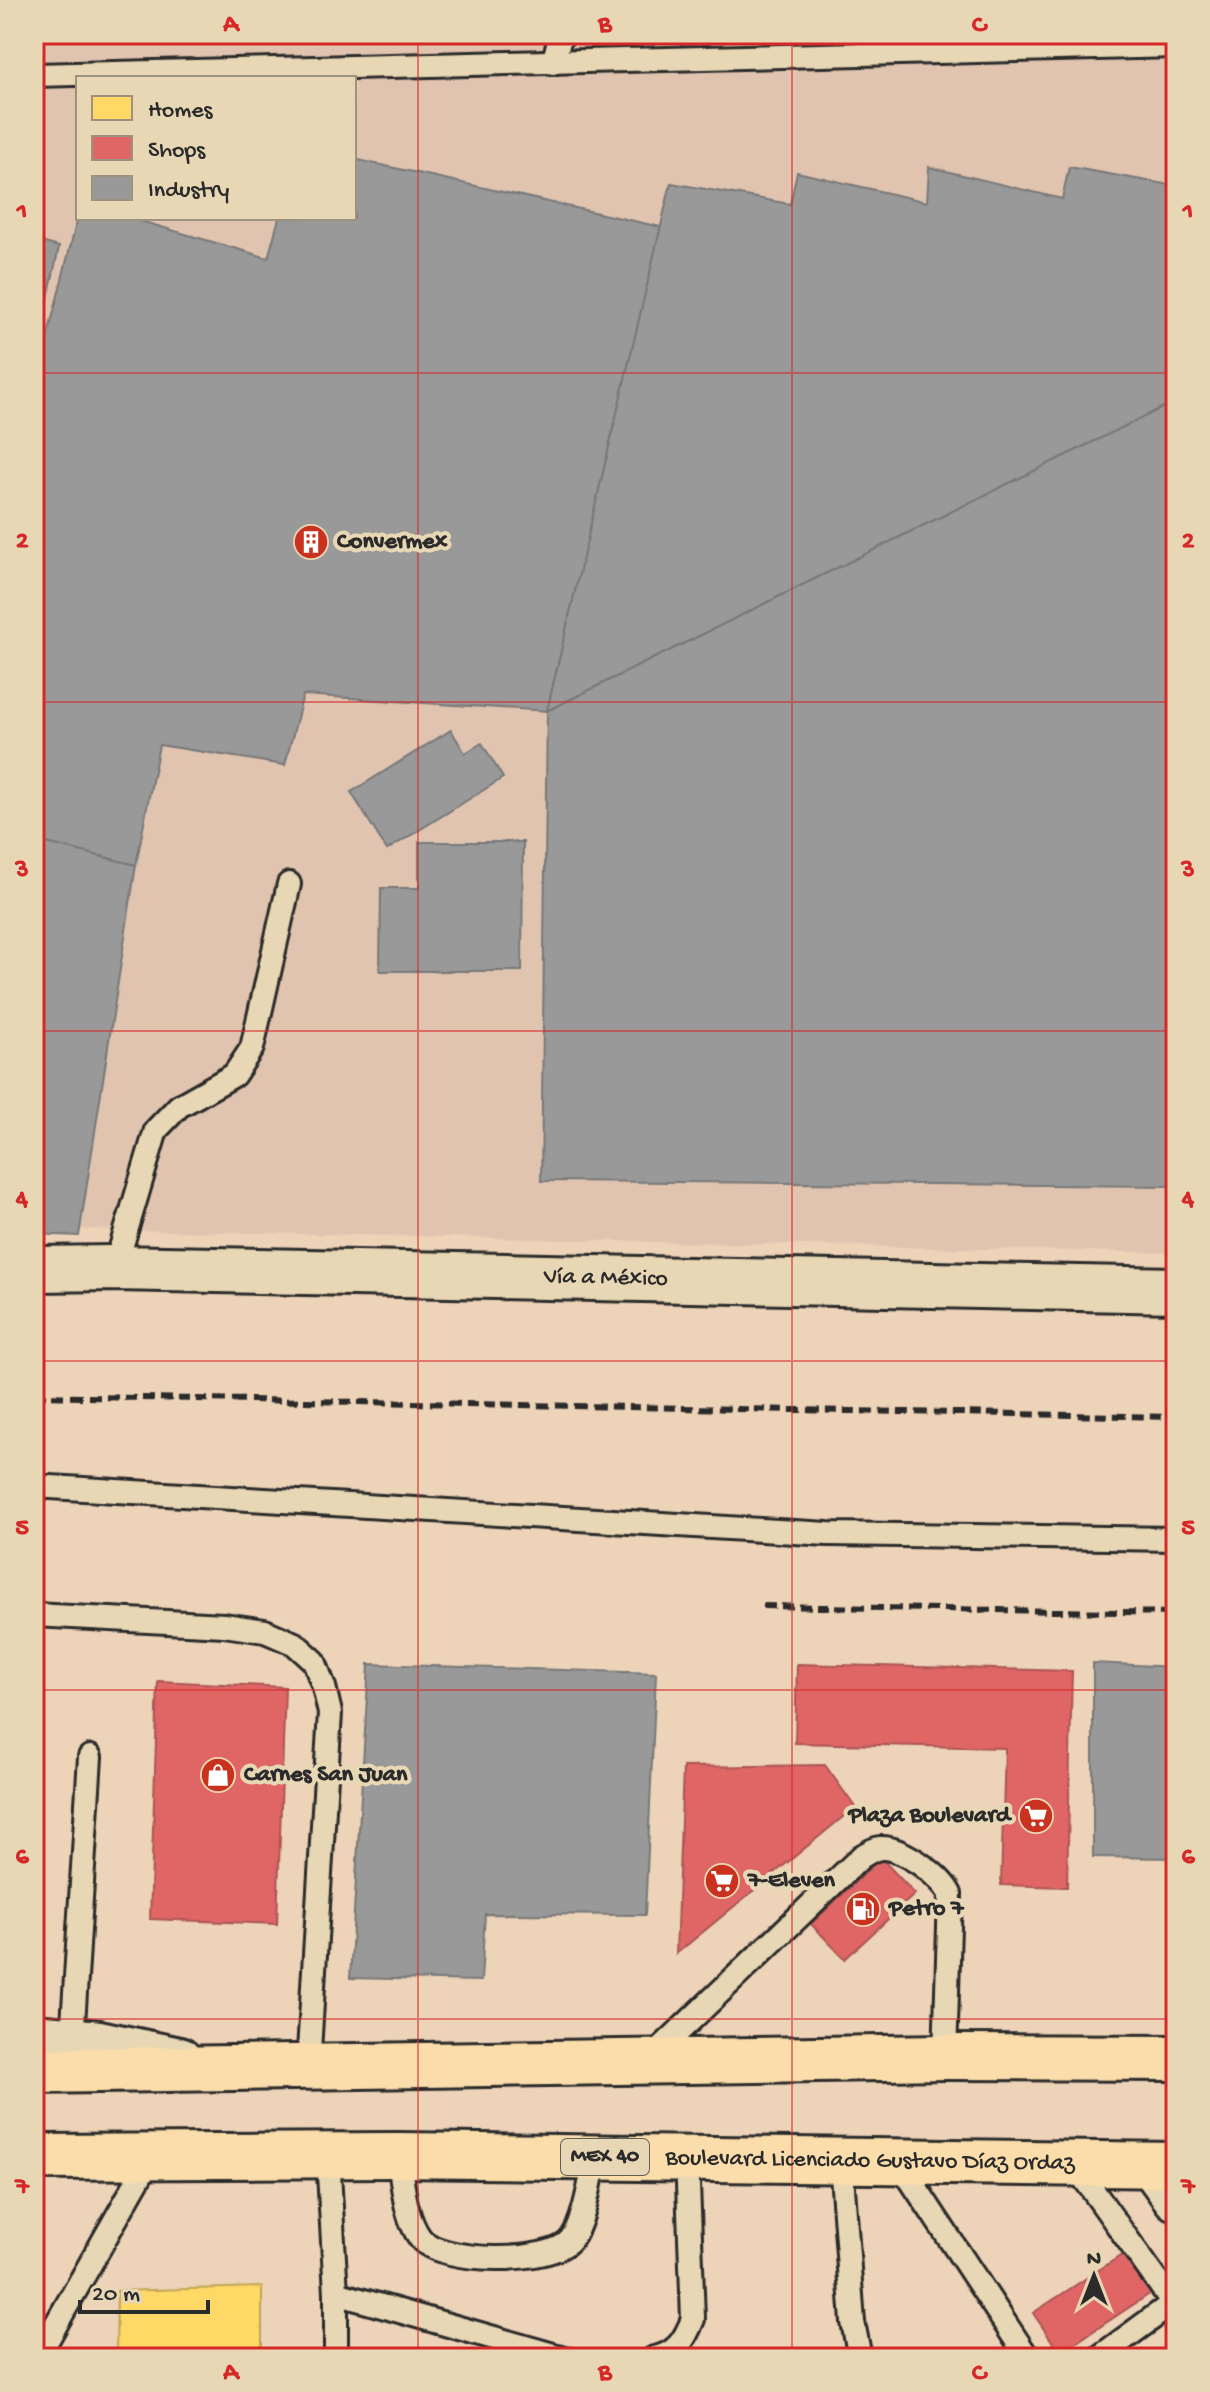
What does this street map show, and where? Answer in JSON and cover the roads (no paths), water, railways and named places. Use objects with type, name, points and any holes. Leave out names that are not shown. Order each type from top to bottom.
[{"type":"main road","points":[[34,2071],[945,2057],[1176,2058]]},
{"type":"main road","name":"Boulevard Licenciado Gustavo Díaz Ordaz","points":[[34,2157],[687,2157],[1074,2164],[1168,2176]]},
{"type":"street","name":"Vía a México","points":[[34,1269],[115,1268],[1176,1290]]},
{"type":"street","points":[[53,2039],[99,2043],[221,2070]]},
{"type":"lane","points":[[553,63],[561,34]]},
{"type":"lane","points":[[34,75],[1176,46]]},
{"type":"lane","points":[[115,1268],[156,1130],[179,1106],[234,1075],[252,1048],[289,884]]},
{"type":"lane","points":[[34,1486],[828,1534],[1176,1539]]},
{"type":"lane","points":[[34,1615],[224,1625],[265,1631],[295,1644],[314,1661],[330,1713],[308,2067]]},
{"type":"lane","points":[[53,2039],[90,1757]]},
{"type":"lane","points":[[648,2061],[861,1857],[881,1848],[901,1853],[937,1876],[950,1894],[945,2057]]},
{"type":"lane","points":[[37,2358],[152,2155]]},
{"type":"lane","points":[[398,2155],[411,2220],[421,2241],[438,2252],[491,2257],[532,2256],[565,2246],[578,2226],[596,2157]]},
{"type":"lane","points":[[328,2156],[336,2293],[336,2358]]},
{"type":"lane","points":[[654,2358],[664,2356],[685,2340],[693,2319],[687,2157]]},
{"type":"lane","points":[[841,2161],[853,2322],[860,2358]]},
{"type":"lane","points":[[899,2162],[1028,2358]]},
{"type":"lane","points":[[1074,2164],[1175,2302],[1098,2358]]},
{"type":"lane","points":[[336,2293],[564,2358]]},
{"type":"railway","points":[[34,1396],[1176,1417]]},
{"type":"railway","points":[[763,1606],[1176,1613]]},
{"type":"place","name":"Convermex","points":[[311,542]]},
{"type":"place","name":"Carnes San Juan","points":[[218,1775]]},
{"type":"place","name":"Plaza Boulevard","points":[[1036,1816]]},
{"type":"place","name":"7-Eleven","points":[[722,1881]]},
{"type":"place","name":"Petro 7","points":[[863,1909]]}]
